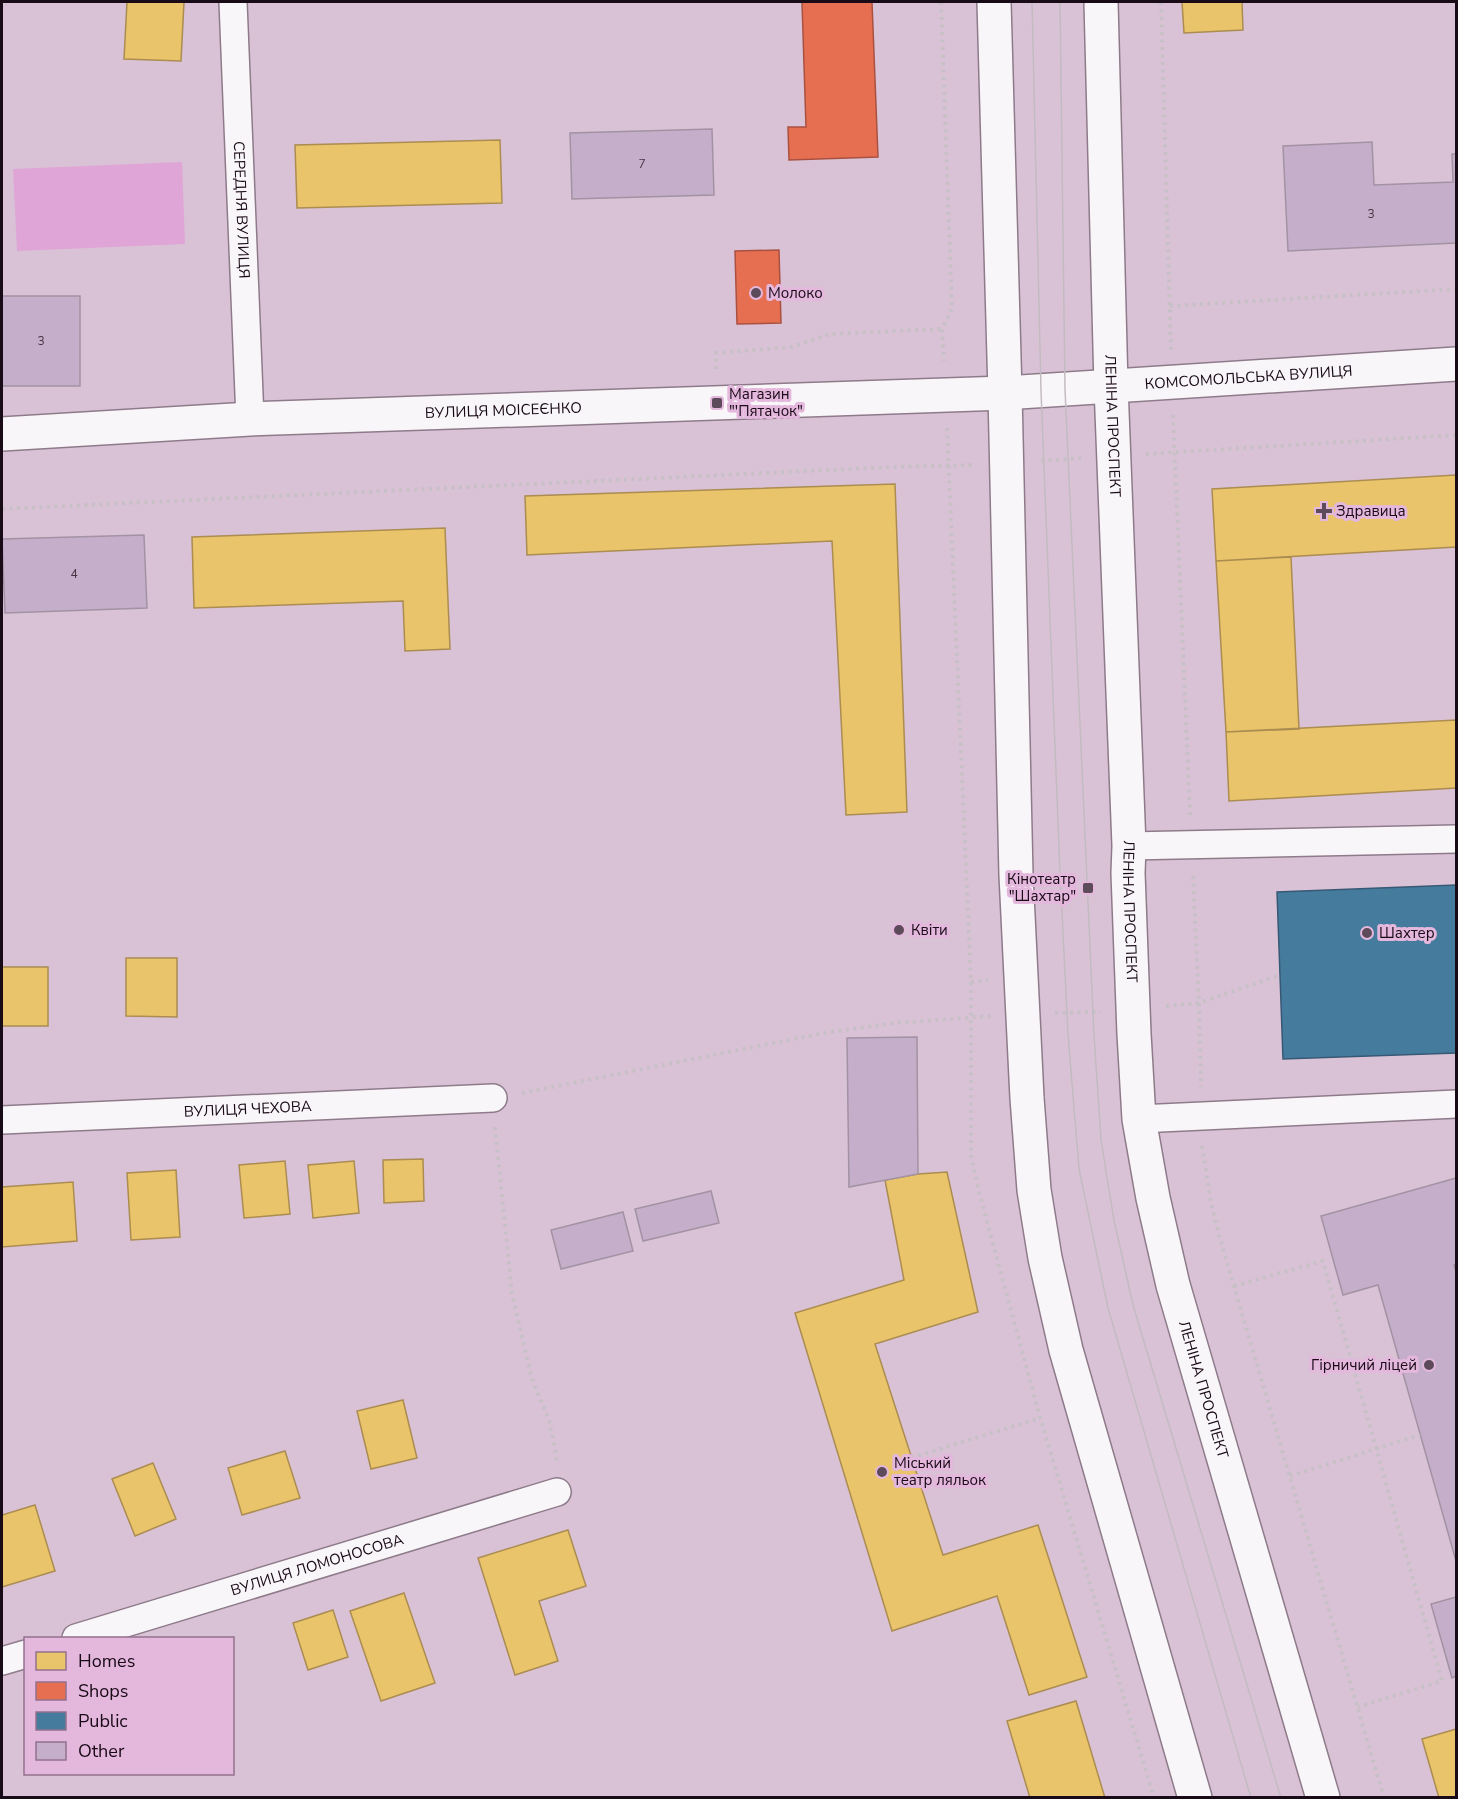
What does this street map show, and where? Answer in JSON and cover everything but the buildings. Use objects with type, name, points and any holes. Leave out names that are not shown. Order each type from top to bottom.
[{"type":"main road","points":[[994,2],[1016,875],[1034,1190],[1045,1258],[1066,1350],[1195,1797]]},
{"type":"main road","name":"ЛЕНІНА ПРОСПЕКТ","points":[[1101,2],[1111,386],[1139,1119],[1153,1198],[1173,1285],[1323,1797]]},
{"type":"main road","name":"КОМСОМОЛЬСЬКА ВУЛИЦЯ","points":[[1005,393],[1456,364]]},
{"type":"main road","name":"ВУЛИЦЯ МОІСЕЄНКО","points":[[2,434],[250,419],[1005,393]]},
{"type":"street","name":"СЕРЕДНЯ ВУЛИЦЯ","points":[[233,2],[250,419]]},
{"type":"street","points":[[1129,846],[1456,839]]},
{"type":"street","name":"ВУЛИЦЯ ЧЕХОВА","points":[[2,1120],[493,1098]]},
{"type":"street","points":[[1139,1119],[1456,1104]]},
{"type":"street","name":"ВУЛИЦЯ ЛОМОНОСОВА","points":[[79,1637],[557,1492]]},
{"type":"street","points":[[2,1661],[24,1655]]},
{"type":"path","points":[[1161,2],[1172,382],[1199,1004],[1202,1155],[1211,1203],[1234,1286],[1384,1797]]},
{"type":"path","points":[[1170,306],[1456,289]]},
{"type":"path","points":[[717,403],[716,353],[791,347],[830,334],[942,329]]},
{"type":"path","points":[[2,509],[869,468],[949,467],[1456,435]]},
{"type":"path","points":[[1133,1008],[1199,1004],[1280,975]]},
{"type":"path","points":[[557,1492],[556,1454],[549,1420],[532,1379],[512,1294],[493,1098],[829,1032],[895,1023],[970,1018]]},
{"type":"path","points":[[1234,1286],[1323,1261],[1442,1681],[1358,1707]]},
{"type":"path","points":[[911,1458],[1040,1418]]},
{"type":"path","points":[[1290,1476],[1420,1435]]},
{"type":"shaded area","points":[[182,162],[185,244],[17,251],[13,169]]},
{"type":"tram line","points":[[1032,2],[1041,391],[1060,873],[1068,1034],[1079,1169],[1108,1308],[1251,1798]]},
{"type":"tram line","points":[[1060,2],[1065,389],[1094,1036],[1101,1139],[1114,1220],[1133,1305],[1281,1798]]},
{"type":"place","name":"Молоко","points":[[756,293]]},
{"type":"place","name":"Магазин \"'Пятачок\"","points":[[717,403]]},
{"type":"place","name":"Здравица","points":[[1324,511]]},
{"type":"place","name":"Кінотеатр \"Шахтар\"","points":[[1088,888]]},
{"type":"place","name":"Квіти","points":[[899,930]]},
{"type":"place","name":"Шахтер","points":[[1367,933]]},
{"type":"place","name":"Гірничий ліцей","points":[[1429,1365]]},
{"type":"place","name":"Міський театр ляльок","points":[[882,1472]]}]
